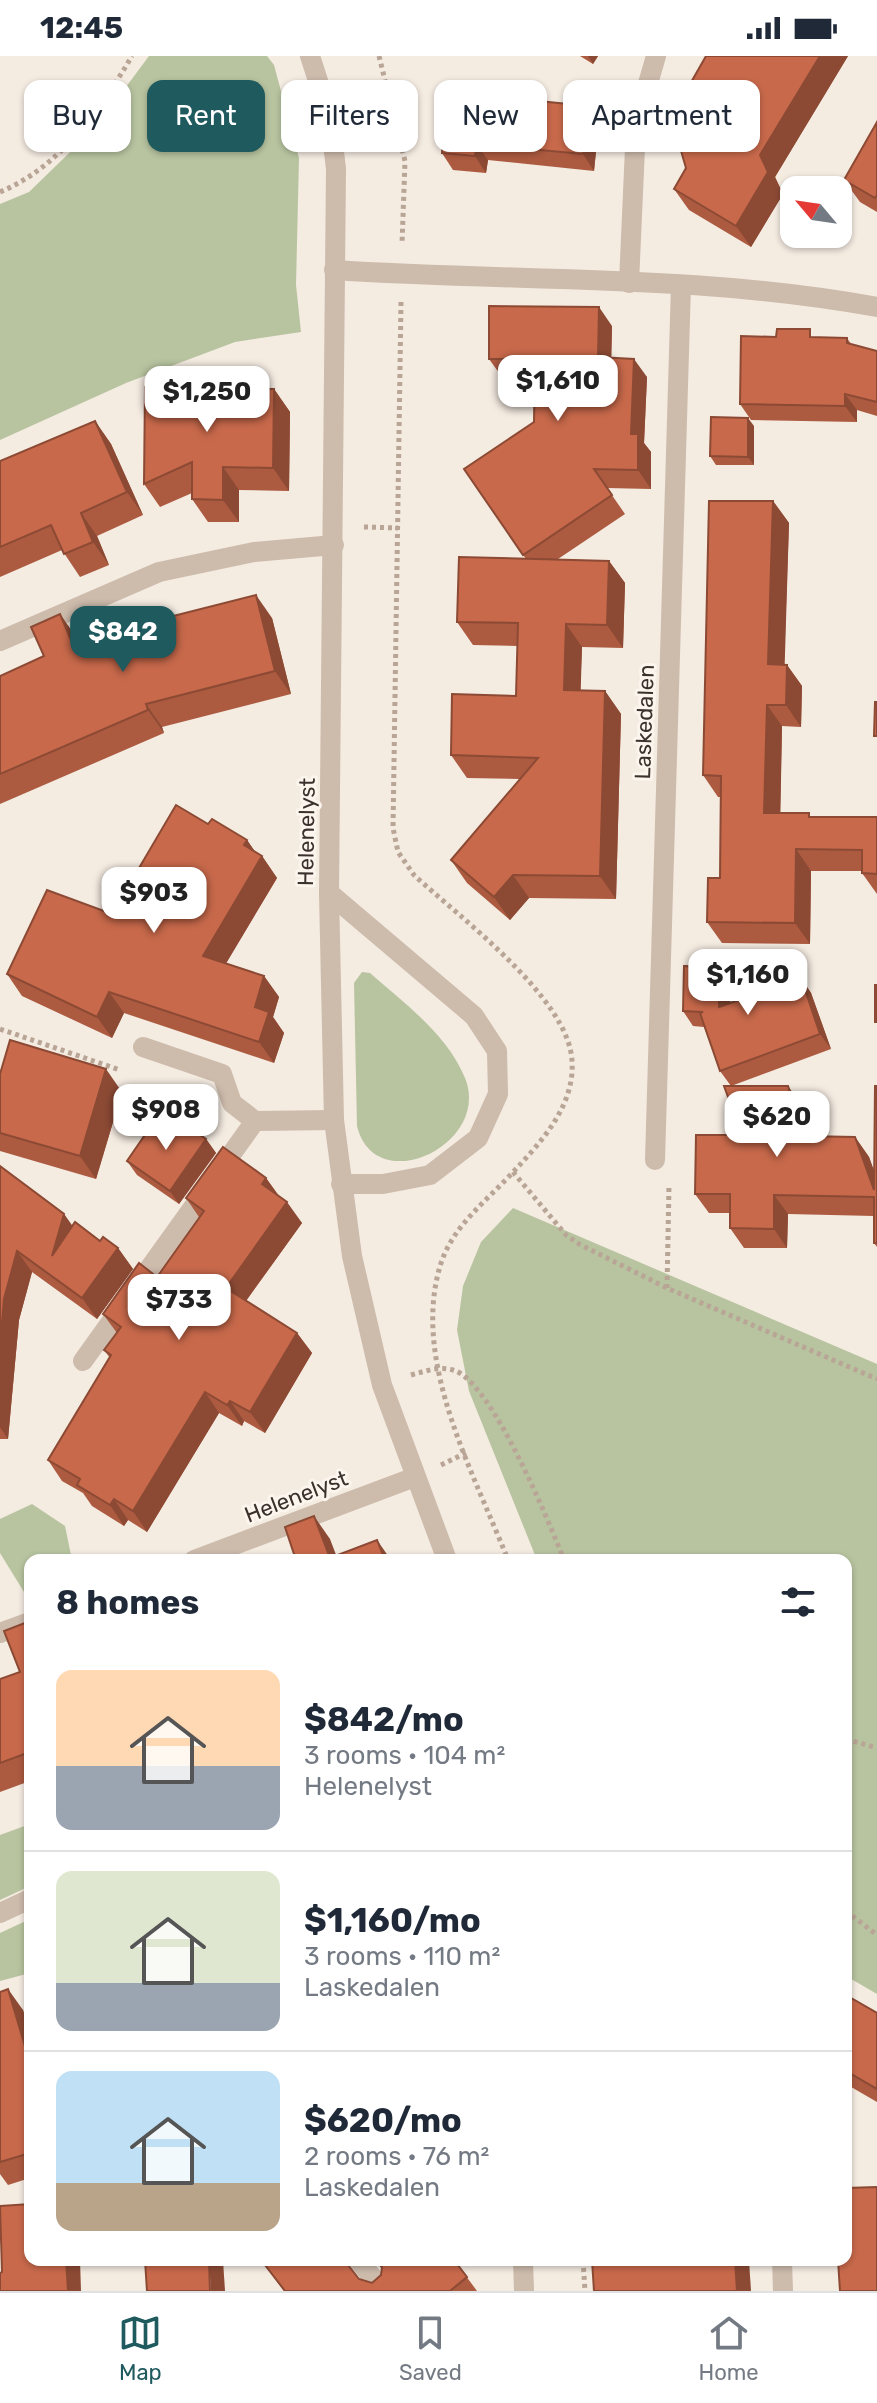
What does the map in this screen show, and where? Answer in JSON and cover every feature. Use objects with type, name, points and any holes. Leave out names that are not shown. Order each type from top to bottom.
[{"type":"street","name":"Helenelyst","points":[[310,56],[330,118],[335,156],[329,893],[334,1120],[352,1256],[382,1385],[445,1554]]},
{"type":"street","points":[[629,283],[636,125],[656,56]]},
{"type":"street","points":[[334,270],[681,285],[830,298],[877,307]]},
{"type":"street","name":"Laskedalen","points":[[655,1160],[681,285]]},
{"type":"street","points":[[0,641],[159,572],[254,552],[334,545]]},
{"type":"street","points":[[329,893],[474,1016],[497,1051],[498,1094],[478,1138],[430,1175],[383,1184],[341,1184]]},
{"type":"street","points":[[143,1047],[222,1074],[232,1103],[255,1121],[334,1120]]},
{"type":"street","points":[[83,1361],[255,1121]]},
{"type":"street","name":"Helenelyst","points":[[210,1554],[415,1477]]},
{"type":"street","points":[[0,1633],[24,1624]]},
{"type":"street","points":[[0,1913],[24,1902]]},
{"type":"street","points":[[363,2266],[384,2291]]},
{"type":"street","points":[[523,2266],[524,2291]]},
{"type":"street","points":[[782,2266],[783,2291]]},
{"type":"path","points":[[0,192],[22,183],[63,149],[105,102],[132,56]]},
{"type":"path","points":[[379,56],[405,161],[393,828],[398,852],[414,875],[541,993],[564,1028],[572,1061],[566,1098],[549,1133],[458,1228],[439,1269],[431,1315],[435,1368],[506,1554]]},
{"type":"path","points":[[655,1160],[671,1188],[667,1288]]},
{"type":"path","points":[[513,1172],[566,1235],[667,1288],[877,1379]]},
{"type":"path","points":[[435,1368],[456,1370],[484,1395],[506,1432],[561,1554]]},
{"type":"path","points":[[852,1741],[877,1748]]},
{"type":"path","points":[[852,1916],[877,1935]]},
{"type":"path","points":[[583,2266],[585,2291]]},
{"type":"green space","points":[[149,56],[267,56],[274,65],[281,91],[281,152],[297,152],[299,158],[296,285],[301,332],[235,342],[126,383],[0,440],[0,204],[29,192],[70,152],[131,152],[131,80]]},
{"type":"green space","points":[[362,972],[370,973],[424,1021],[447,1047],[465,1078],[469,1102],[462,1124],[447,1142],[428,1154],[406,1161],[385,1159],[368,1148],[357,1126],[354,983]]},
{"type":"green space","points":[[513,1208],[877,1364],[877,1994],[852,1979],[852,1554],[535,1554],[469,1391],[457,1330],[463,1286],[481,1242]]},
{"type":"green space","points":[[32,1504],[65,1526],[71,1554],[24,1554],[24,1592],[0,1553],[0,1519]]},
{"type":"green space","points":[[24,1826],[24,1889],[0,1900],[0,1835]]},
{"type":"green space","points":[[24,1922],[24,1975],[0,1981],[0,1933]]},
{"type":"building","points":[[706,56],[820,56],[760,155],[768,172],[736,226],[674,189],[686,168],[681,152],[760,152],[760,80],[692,80]]},
{"type":"building","points":[[547,102],[563,104],[563,152],[583,154],[547,151]]},
{"type":"building","points":[[877,122],[875,198],[852,185],[852,176],[846,176]]},
{"type":"building","points":[[442,152],[475,152],[475,156]]},
{"type":"building","points":[[489,306],[599,307],[598,357],[634,359],[631,434],[638,434],[638,470],[594,469],[612,495],[523,555],[464,469],[534,422],[535,359],[489,359]]},
{"type":"building","points":[[777,329],[810,329],[810,337],[847,338],[847,343],[877,351],[877,402],[845,394],[845,406],[740,404],[741,336],[776,337]]},
{"type":"building","points":[[145,387],[274,389],[273,468],[223,467],[223,500],[192,499],[192,462],[144,484]]},
{"type":"building","points":[[711,417],[748,418],[748,457],[710,456]]},
{"type":"building","points":[[95,421],[127,492],[81,513],[93,542],[64,554],[51,525],[0,547],[0,461]]},
{"type":"building","points":[[709,501],[773,501],[768,664],[787,665],[786,705],[767,705],[764,813],[809,813],[809,817],[877,817],[877,874],[862,873],[862,850],[796,849],[795,923],[707,922],[708,878],[720,878],[721,776],[703,775]]},
{"type":"building","points":[[459,557],[609,561],[607,625],[566,624],[564,690],[605,691],[600,876],[513,875],[494,897],[451,860],[538,758],[451,755],[452,694],[516,696],[518,623],[457,622]]},
{"type":"building","points":[[256,595],[275,671],[146,704],[148,710],[0,774],[0,676],[44,656],[31,627],[60,614],[73,645],[112,627],[114,631]]},
{"type":"building","points":[[877,702],[877,736],[874,736]]},
{"type":"building","points":[[176,805],[208,824],[212,819],[247,840],[244,845],[262,856],[203,956],[264,976],[255,1007],[269,1012],[259,1042],[109,992],[97,1017],[7,974],[47,890],[112,914]]},
{"type":"building","points":[[684,966],[720,967],[719,1007],[801,978],[820,1034],[720,1071],[700,1013],[703,1012],[683,1011]]},
{"type":"building","points":[[877,985],[877,1022],[875,1022]]},
{"type":"building","points":[[10,1040],[106,1069],[80,1156],[0,1133],[0,1074]]},
{"type":"building","points":[[724,1086],[788,1086],[804,1136],[855,1137],[874,1190],[877,1086],[877,1243],[874,1243],[874,1197],[774,1195],[774,1229],[730,1228],[730,1194],[695,1194],[696,1135],[742,1135]]},
{"type":"building","points":[[158,1116],[184,1134],[189,1127],[206,1139],[170,1191],[127,1161]]},
{"type":"building","points":[[223,1147],[266,1178],[262,1184],[287,1202],[226,1288],[297,1333],[250,1412],[230,1401],[227,1405],[205,1392],[133,1511],[114,1499],[110,1505],[77,1485],[80,1479],[48,1460],[111,1355],[104,1350],[121,1327],[103,1314],[139,1263],[157,1277],[204,1211],[186,1198]]},
{"type":"building","points":[[0,1166],[64,1214],[52,1256],[75,1222],[100,1241],[103,1237],[118,1248],[82,1298],[17,1251],[4,1299],[0,1346]]},
{"type":"building","points":[[314,1516],[328,1554],[294,1554],[285,1527]]},
{"type":"building","points":[[377,1540],[383,1554],[340,1554]]},
{"type":"building","points":[[24,1623],[24,1754],[0,1763],[0,1679],[20,1672],[4,1631]]},
{"type":"building","points":[[8,1989],[24,2043],[24,2155],[0,2162],[0,1992]]},
{"type":"building","points":[[852,1998],[877,2013],[877,2089],[852,2074]]},
{"type":"building","points":[[877,2187],[877,2291],[840,2291],[838,2266],[852,2266],[852,2188]]},
{"type":"building","points":[[24,2204],[24,2266],[66,2266],[68,2291],[0,2291],[0,2206]]},
{"type":"building","points":[[145,2266],[209,2266],[210,2291],[147,2291]]},
{"type":"building","points":[[266,2266],[349,2266],[359,2279],[372,2283],[381,2275],[381,2266],[459,2266],[467,2277],[450,2291],[285,2291]]},
{"type":"building","points":[[592,2266],[735,2266],[737,2291],[594,2291]]}]
